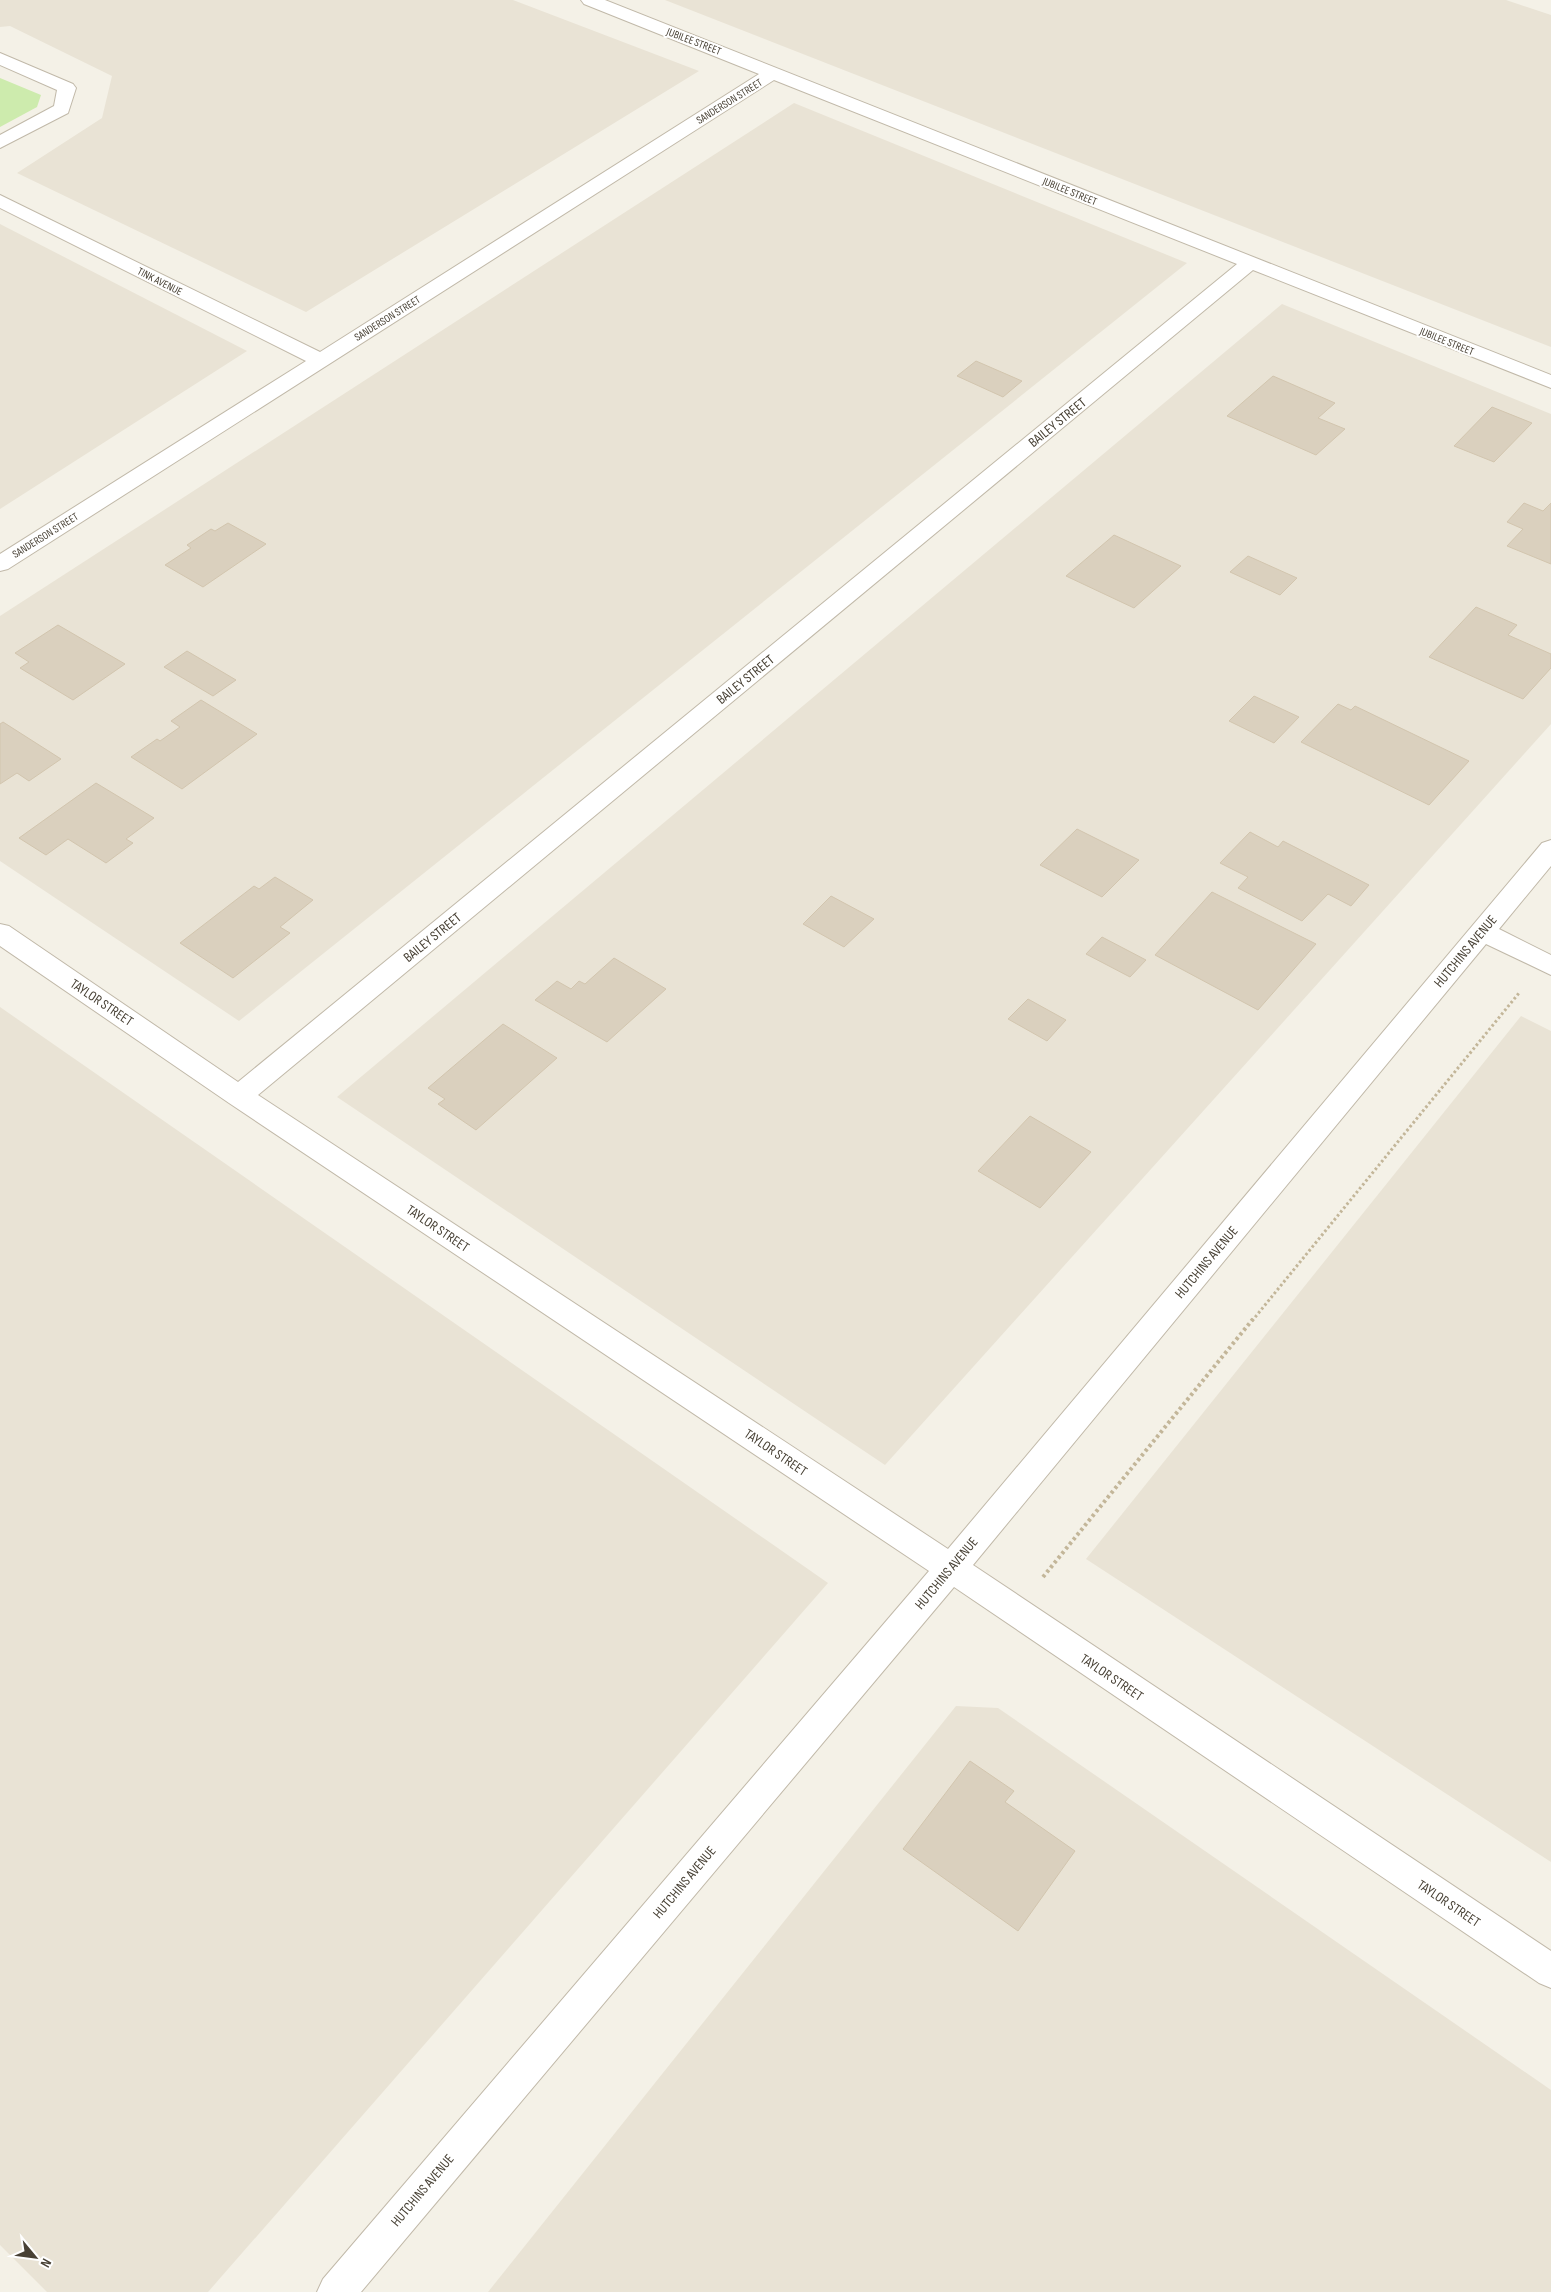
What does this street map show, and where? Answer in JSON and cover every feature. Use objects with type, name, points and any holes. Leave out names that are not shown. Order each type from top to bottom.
[{"type":"street","name":"JUBILEE STREET","points":[[590,0],[1551,382]]},
{"type":"street","points":[[0,58],[66,88],[62,109],[0,142]]},
{"type":"street","name":"SANDERSON STREET","points":[[0,564],[774,72]]},
{"type":"street","name":"TINK AVENUE","points":[[0,201],[320,360]]},
{"type":"street","name":"BAILEY STREET","points":[[239,1096],[1250,263]]},
{"type":"street","name":"HUTCHINS AVENUE","points":[[336,2292],[950,1568],[1551,849]]},
{"type":"street","points":[[1482,932],[1547,964]]},
{"type":"street","name":"TAYLOR STREET","points":[[0,933],[239,1096],[950,1568],[1551,1971]]},
{"type":"path","points":[[1014,1612],[1547,964]]},
{"type":"shaded area","points":[[0,0],[513,0],[699,71],[306,312],[17,173],[102,118],[112,76],[10,26],[0,27]]},
{"type":"shaded area","points":[[665,0],[1506,0],[1551,15],[1551,347]]},
{"type":"shaded area","points":[[794,103],[1187,263],[239,1021],[0,861],[0,616]]},
{"type":"shaded area","points":[[0,224],[247,351],[0,509]]},
{"type":"shaded area","points":[[1282,304],[1551,414],[1551,724],[885,1465],[337,1097]]},
{"type":"shaded area","points":[[0,1007],[828,1583],[208,2292],[47,2292],[0,2245]]},
{"type":"shaded area","points":[[1521,1016],[1551,1031],[1551,1862],[1086,1559]]},
{"type":"shaded area","points":[[956,1706],[998,1708],[1551,2090],[1551,2292],[488,2292]]},
{"type":"green space","points":[[0,78],[41,95],[37,107],[0,127]]},
{"type":"building","points":[[976,361],[1022,381],[1003,397],[957,376]]},
{"type":"building","points":[[1273,376],[1335,403],[1318,418],[1345,429],[1316,455],[1227,416]]},
{"type":"building","points":[[1492,407],[1532,423],[1494,462],[1454,446]]},
{"type":"building","points":[[1524,503],[1543,511],[1551,503],[1551,564],[1507,546],[1523,529],[1507,522]]},
{"type":"building","points":[[228,523],[266,544],[203,587],[165,565],[191,548],[187,545],[211,529],[215,531]]},
{"type":"building","points":[[1114,535],[1181,566],[1134,608],[1066,576]]},
{"type":"building","points":[[1248,556],[1297,578],[1280,595],[1230,572]]},
{"type":"building","points":[[1476,607],[1517,625],[1508,635],[1551,654],[1551,668],[1523,699],[1429,657]]},
{"type":"building","points":[[58,625],[125,664],[73,700],[20,668],[29,662],[15,653]]},
{"type":"building","points":[[187,651],[236,680],[213,696],[164,667]]},
{"type":"building","points":[[1254,696],[1299,717],[1274,743],[1229,721]]},
{"type":"building","points":[[201,700],[257,734],[182,789],[131,757],[157,739],[160,741],[180,727],[171,721]]},
{"type":"building","points":[[1338,704],[1351,710],[1355,706],[1469,761],[1429,805],[1301,742]]},
{"type":"building","points":[[3,722],[61,759],[29,781],[17,773],[0,784],[0,724]]},
{"type":"building","points":[[96,783],[154,818],[126,839],[133,843],[106,863],[68,839],[46,855],[19,838]]},
{"type":"building","points":[[1077,829],[1139,860],[1102,897],[1040,865]]},
{"type":"building","points":[[1250,832],[1278,847],[1283,841],[1369,885],[1351,906],[1328,894],[1302,921],[1238,888],[1248,877],[1220,863]]},
{"type":"building","points":[[275,877],[313,900],[280,927],[290,933],[233,978],[180,943],[254,886],[259,889]]},
{"type":"building","points":[[1212,892],[1316,944],[1258,1010],[1155,955]]},
{"type":"building","points":[[831,896],[874,919],[844,947],[803,924]]},
{"type":"building","points":[[1102,937],[1146,960],[1130,977],[1086,954]]},
{"type":"building","points":[[614,958],[666,989],[607,1042],[535,1000],[557,981],[571,989],[579,981],[585,984]]},
{"type":"building","points":[[1028,999],[1066,1020],[1047,1041],[1008,1019]]},
{"type":"building","points":[[503,1024],[557,1058],[476,1130],[438,1104],[445,1099],[428,1088]]},
{"type":"building","points":[[1030,1116],[1091,1152],[1040,1208],[978,1171]]},
{"type":"building","points":[[970,1761],[1014,1791],[1005,1802],[1075,1851],[1018,1931],[903,1849]]}]
